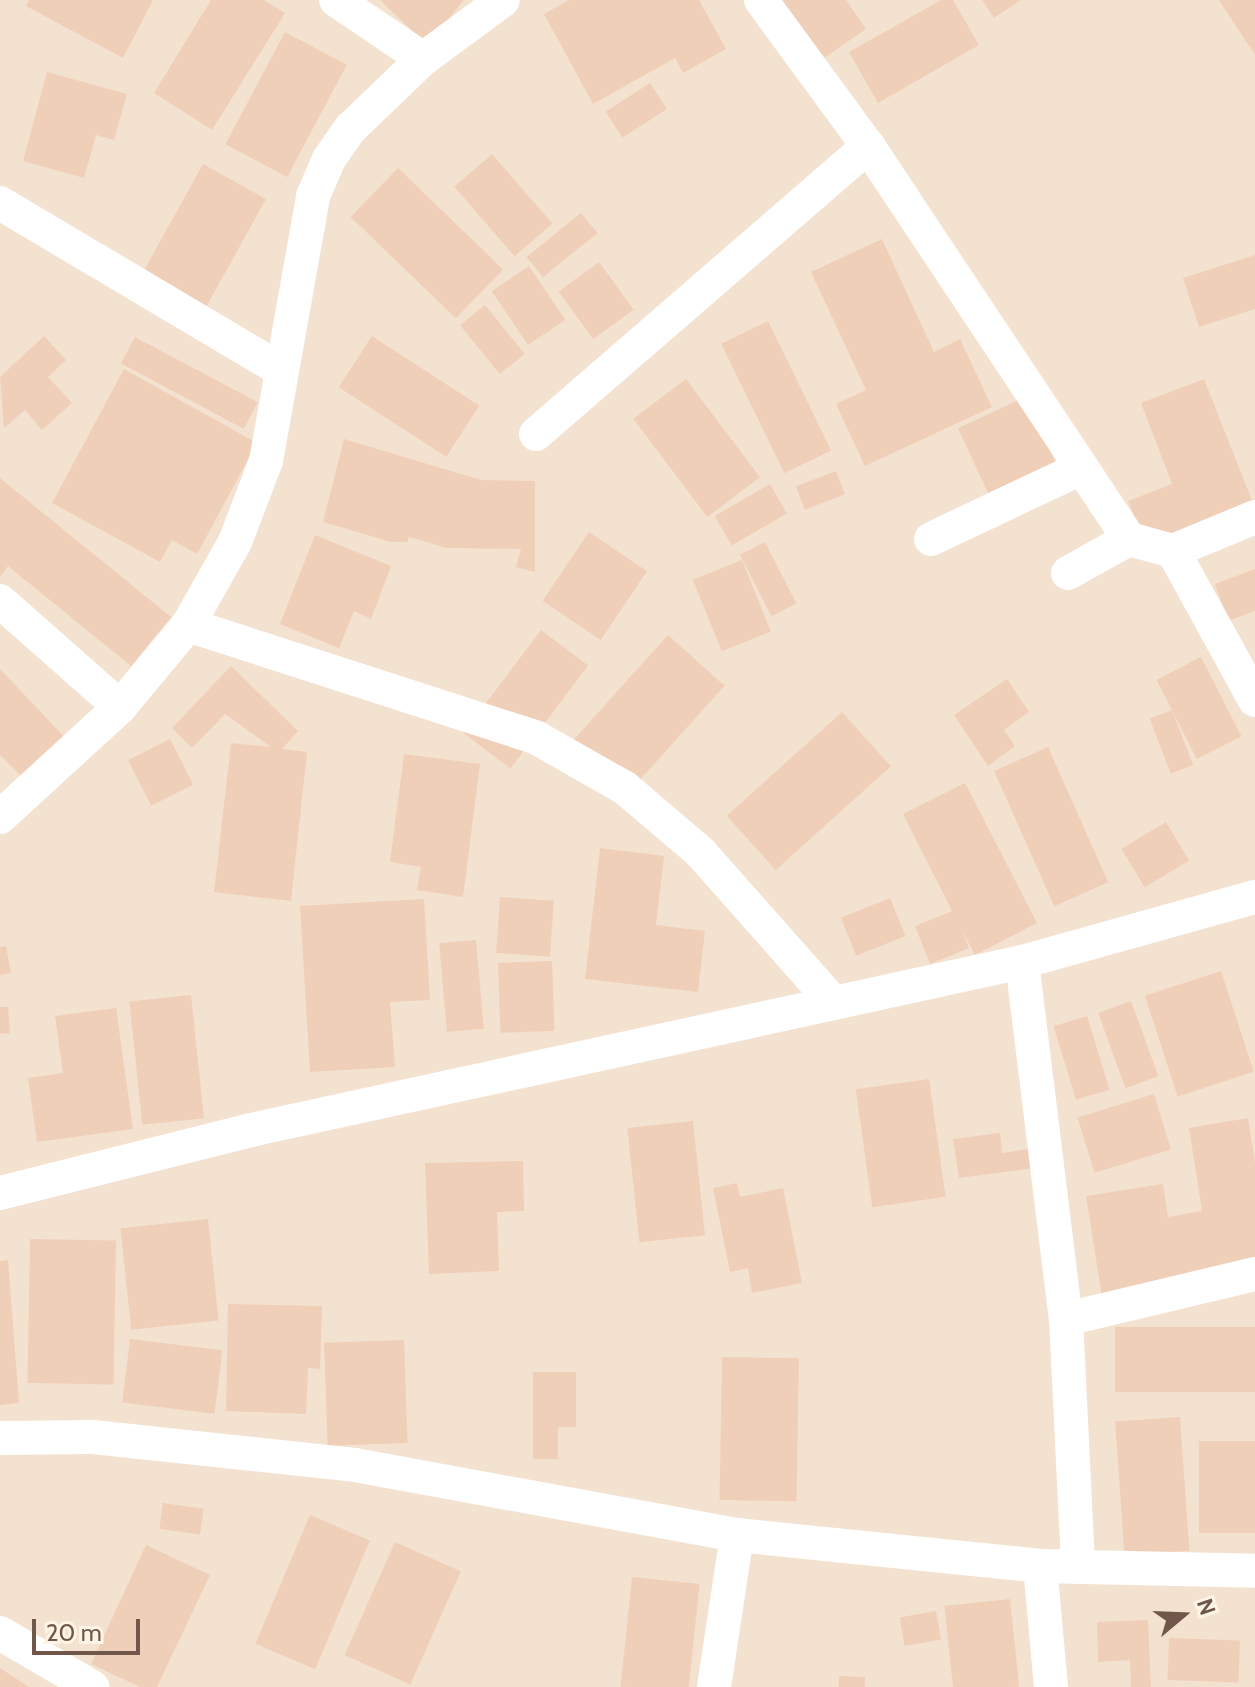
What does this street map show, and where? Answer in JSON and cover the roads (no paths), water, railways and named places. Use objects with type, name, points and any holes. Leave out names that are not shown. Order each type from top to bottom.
[{"type":"street","points":[[336,0],[423,59]]},
{"type":"street","points":[[0,817],[120,707],[188,625],[235,542],[266,461],[313,196],[329,159],[351,128],[423,59],[503,0]]},
{"type":"street","points":[[761,0],[868,146],[1129,539],[1173,551],[1255,517]]},
{"type":"street","points":[[536,434],[868,146]]},
{"type":"street","points":[[0,203],[281,370]]},
{"type":"street","points":[[931,539],[1081,468]]},
{"type":"street","points":[[1068,573],[1129,539]]},
{"type":"street","points":[[1173,551],[1255,700]]},
{"type":"street","points":[[0,601],[120,707]]},
{"type":"street","points":[[188,625],[537,738],[625,788],[701,853],[833,1002]]},
{"type":"street","points":[[0,1193],[251,1130],[1022,962],[1255,897]]},
{"type":"street","points":[[1022,962],[1066,1319],[1078,1567]]},
{"type":"street","points":[[1066,1319],[1255,1274]]},
{"type":"street","points":[[0,1438],[93,1437],[355,1465],[737,1535],[1040,1566],[1255,1571]]},
{"type":"street","points":[[714,1687],[737,1535]]},
{"type":"street","points":[[1040,1566],[1051,1687]]},
{"type":"street","points":[[0,1633],[92,1687]]}]
